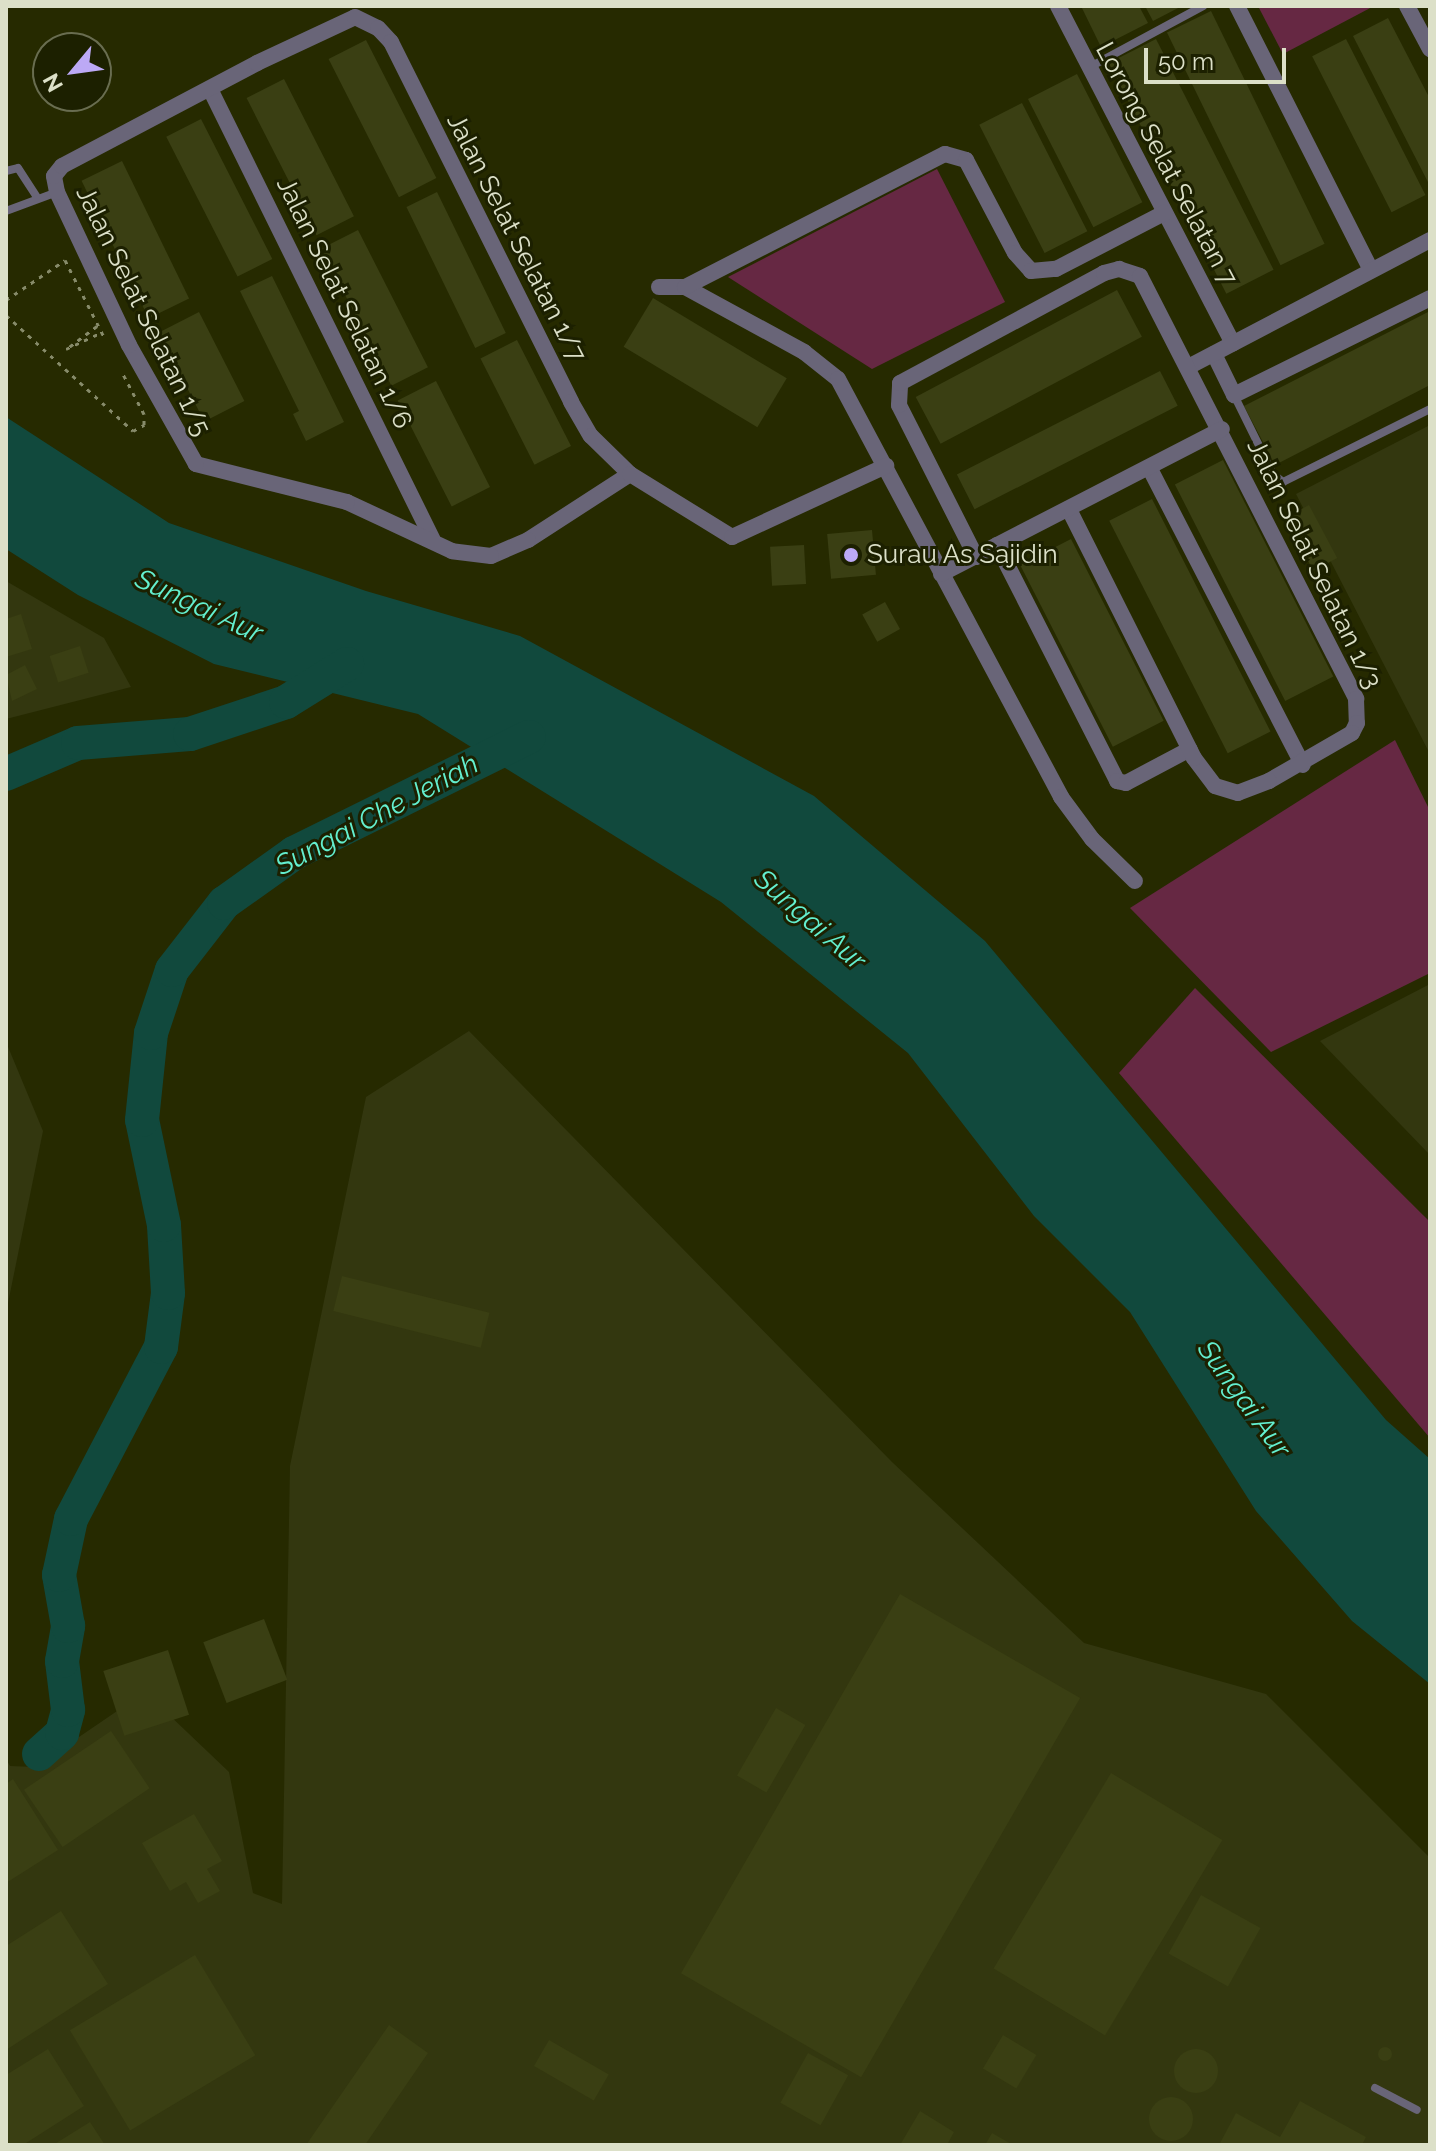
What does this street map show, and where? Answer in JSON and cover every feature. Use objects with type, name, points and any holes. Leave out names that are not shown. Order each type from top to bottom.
[{"type":"street","name":"Lorong Selat Selatan 7","points":[[1058,6],[1087,68],[1233,343]]},
{"type":"street","points":[[1237,6],[1371,270]]},
{"type":"street","points":[[1407,6],[1430,49]]},
{"type":"street","name":"Jalan Selat Selatan 1/7","points":[[211,91],[338,21],[366,21],[391,42],[571,402],[591,436],[630,474],[732,537],[886,466]]},
{"type":"street","points":[[56,184],[62,166],[211,91]]},
{"type":"street","name":"Jalan Selat Selatan 1/6","points":[[211,91],[432,539]]},
{"type":"street","points":[[659,287],[685,287],[945,154],[966,160],[1015,253],[1031,271],[1056,269],[1164,213]]},
{"type":"street","name":"Jalan Selat Selatan 1/5","points":[[56,184],[117,320],[196,464],[347,502],[432,539]]},
{"type":"street","points":[[1190,366],[1430,240]]},
{"type":"street","points":[[941,574],[976,557],[997,545],[1150,469],[1222,429],[1145,282],[1119,269],[900,383],[899,405],[976,557]]},
{"type":"street","points":[[685,287],[823,363],[838,379],[1061,797],[1092,839],[1135,881]]},
{"type":"street","points":[[1214,354],[1234,395],[1430,298]]},
{"type":"street","name":"Jalan Selat Selatan 1/3","points":[[1069,509],[1190,749],[1215,786],[1238,793],[1303,765],[1352,733],[1357,723],[1356,699],[1222,429]]},
{"type":"street","points":[[1150,469],[1303,765]]},
{"type":"street","points":[[432,539],[452,551],[491,556],[528,540],[630,474]]},
{"type":"street","points":[[997,545],[1117,781],[1126,783],[1190,749]]},
{"type":"lane","points":[[1087,68],[1203,6]]},
{"type":"lane","points":[[6,171],[18,168],[36,196]]},
{"type":"lane","points":[[6,211],[56,184]]},
{"type":"lane","points":[[1234,395],[1273,474],[1283,482],[1430,409]]},
{"type":"lane","points":[[1375,2088],[1417,2110]]},
{"type":"path","points":[[6,300],[65,260],[109,346]]},
{"type":"path","points":[[6,315],[133,431],[144,425],[144,414],[116,360]]},
{"type":"path","points":[[117,320],[102,333],[66,349],[65,344],[98,326],[117,320]]},
{"type":"shaded area","points":[[1258,6],[1374,6],[1283,54]]},
{"type":"shaded area","points":[[937,169],[1005,302],[872,369],[728,277]]},
{"type":"shaded area","points":[[1430,425],[1430,754],[1296,494]]},
{"type":"shaded area","points":[[6,581],[104,638],[131,687],[6,719]]},
{"type":"shaded area","points":[[1395,740],[1430,811],[1430,973],[1271,1052],[1130,908]]},
{"type":"shaded area","points":[[1430,984],[1430,1155],[1320,1041]]},
{"type":"shaded area","points":[[1195,988],[1430,1222],[1430,1438],[1119,1073]]},
{"type":"shaded area","points":[[469,1031],[892,1462],[1084,1643],[1266,1694],[1430,1858],[1430,2145],[6,2145],[6,1759],[10,1766],[35,1767],[145,1692],[229,1772],[253,1893],[282,1904],[290,1466],[366,1097]]},
{"type":"shaded area","points":[[6,1042],[43,1131],[6,1313]]},
{"type":"water","name":"Sungai Aur","points":[[6,417],[169,523],[366,591],[520,636],[814,796],[985,941],[1386,1420],[1430,1459],[1430,1684],[1352,1621],[1256,1511],[1130,1312],[1034,1216],[908,1053],[721,902],[418,714],[214,664],[78,595],[6,549]]},
{"type":"building","points":[[1081,6],[1139,6],[1148,23],[1101,47]]},
{"type":"building","points":[[1145,6],[1182,6],[1153,21]]},
{"type":"building","points":[[1211,11],[1325,244],[1280,265],[1167,32]]},
{"type":"building","points":[[1388,18],[1430,99],[1430,186],[1353,36]]},
{"type":"building","points":[[1156,39],[1274,270],[1226,294],[1109,63]]},
{"type":"building","points":[[1346,39],[1425,195],[1392,212],[1312,56]]},
{"type":"building","points":[[366,40],[436,178],[399,197],[329,59]]},
{"type":"building","points":[[1077,74],[1142,202],[1093,227],[1028,99]]},
{"type":"building","points":[[284,79],[354,216],[316,235],[247,98]]},
{"type":"building","points":[[1022,103],[1087,231],[1045,253],[979,125]]},
{"type":"building","points":[[201,119],[272,259],[238,277],[166,137]]},
{"type":"building","points":[[122,161],[189,299],[149,318],[82,181]]},
{"type":"building","points":[[437,192],[506,333],[475,348],[406,207]]},
{"type":"building","points":[[358,230],[428,367],[391,386],[321,249]]},
{"type":"building","points":[[272,276],[344,422],[306,441],[293,414],[299,411],[240,291]]},
{"type":"building","points":[[1117,290],[1142,337],[941,444],[916,397]]},
{"type":"building","points":[[653,298],[787,378],[757,427],[624,347]]},
{"type":"building","points":[[1430,311],[1430,385],[1275,465],[1244,406]]},
{"type":"building","points":[[199,312],[244,401],[204,422],[159,332]]},
{"type":"building","points":[[517,340],[571,446],[534,465],[480,359]]},
{"type":"building","points":[[1160,371],[1178,406],[975,509],[957,475]]},
{"type":"building","points":[[436,381],[490,487],[452,507],[398,401]]},
{"type":"building","points":[[1223,460],[1333,677],[1285,701],[1175,485]]},
{"type":"building","points":[[1152,499],[1270,732],[1228,753],[1109,521]]},
{"type":"building","points":[[1309,505],[1337,558],[1313,571],[1285,518]]},
{"type":"building","name":"Surau As Sajidin","points":[[872,530],[876,575],[831,579],[827,534]]},
{"type":"building","points":[[1071,539],[1164,721],[1113,747],[1020,565]]},
{"type":"building","points":[[804,545],[806,584],[772,586],[770,547]]},
{"type":"building","points":[[885,602],[900,629],[877,642],[862,615]]},
{"type":"building","points":[[21,614],[32,649],[6,657],[6,619]]},
{"type":"building","points":[[80,646],[89,673],[58,683],[50,656]]},
{"type":"building","points":[[25,665],[37,689],[12,701],[6,675]]},
{"type":"building","points":[[342,1276],[489,1313],[481,1348],[333,1311]]},
{"type":"building","points":[[900,1594],[1080,1698],[861,2077],[681,1973]]},
{"type":"building","points":[[264,1619],[287,1680],[227,1703],[203,1642]]},
{"type":"building","points":[[168,1650],[189,1715],[124,1736],[103,1671]]},
{"type":"building","points":[[776,1708],[805,1725],[766,1793],[737,1776]]},
{"type":"building","points":[[111,1731],[150,1788],[63,1847],[24,1790]]},
{"type":"building","points":[[1111,1773],[1222,1840],[1105,2035],[994,1968]]},
{"type":"building","points":[[13,1779],[58,1850],[6,1883],[6,1784]]},
{"type":"building","points":[[194,1814],[222,1861],[207,1869],[220,1891],[198,1903],[186,1882],[170,1891],[142,1843]]},
{"type":"building","points":[[1201,1895],[1260,1928],[1228,1987],[1169,1954]]},
{"type":"building","points":[[61,1911],[108,1984],[6,2050],[6,1946]]},
{"type":"building","points":[[195,1955],[255,2055],[130,2130],[70,2030]]},
{"type":"building","points":[[389,2025],[428,2053],[365,2145],[306,2145]]},
{"type":"building","points":[[1003,2035],[1036,2055],[1016,2089],[983,2068]]},
{"type":"building","points":[[549,2040],[609,2074],[594,2100],[534,2066]]},
{"type":"building","points":[[1385,2047],[1392,2054],[1385,2061],[1378,2054]]},
{"type":"building","points":[[48,2049],[84,2106],[23,2145],[6,2145],[6,2075]]},
{"type":"building","points":[[1196,2049],[1212,2055],[1218,2071],[1212,2087],[1196,2093],[1180,2087],[1174,2071],[1180,2055]]},
{"type":"building","points":[[808,2053],[848,2075],[821,2125],[780,2103]]},
{"type":"building","points":[[1171,2097],[1187,2103],[1193,2119],[1187,2135],[1171,2141],[1155,2135],[1149,2119],[1155,2103]]},
{"type":"building","points":[[1300,2101],[1366,2137],[1362,2145],[1219,2145],[1236,2113],[1280,2137]]},
{"type":"building","points":[[920,2111],[954,2132],[947,2145],[900,2145]]},
{"type":"building","points":[[90,2122],[105,2145],[53,2145]]},
{"type":"building","points":[[992,2133],[1013,2145],[985,2145]]},
{"type":"waterway","points":[[6,774],[78,743],[190,734],[286,702],[347,664]]},
{"type":"waterway","name":"Sungai Che Jeriah","points":[[39,1754],[62,1733],[68,1710],[62,1661],[68,1626],[59,1575],[71,1519],[161,1347],[168,1293],[164,1225],[142,1120],[151,1033],[172,970],[224,903],[294,853],[529,737]]},
{"type":"place","name":"Surau As Sajidin","points":[[851,555]]}]
